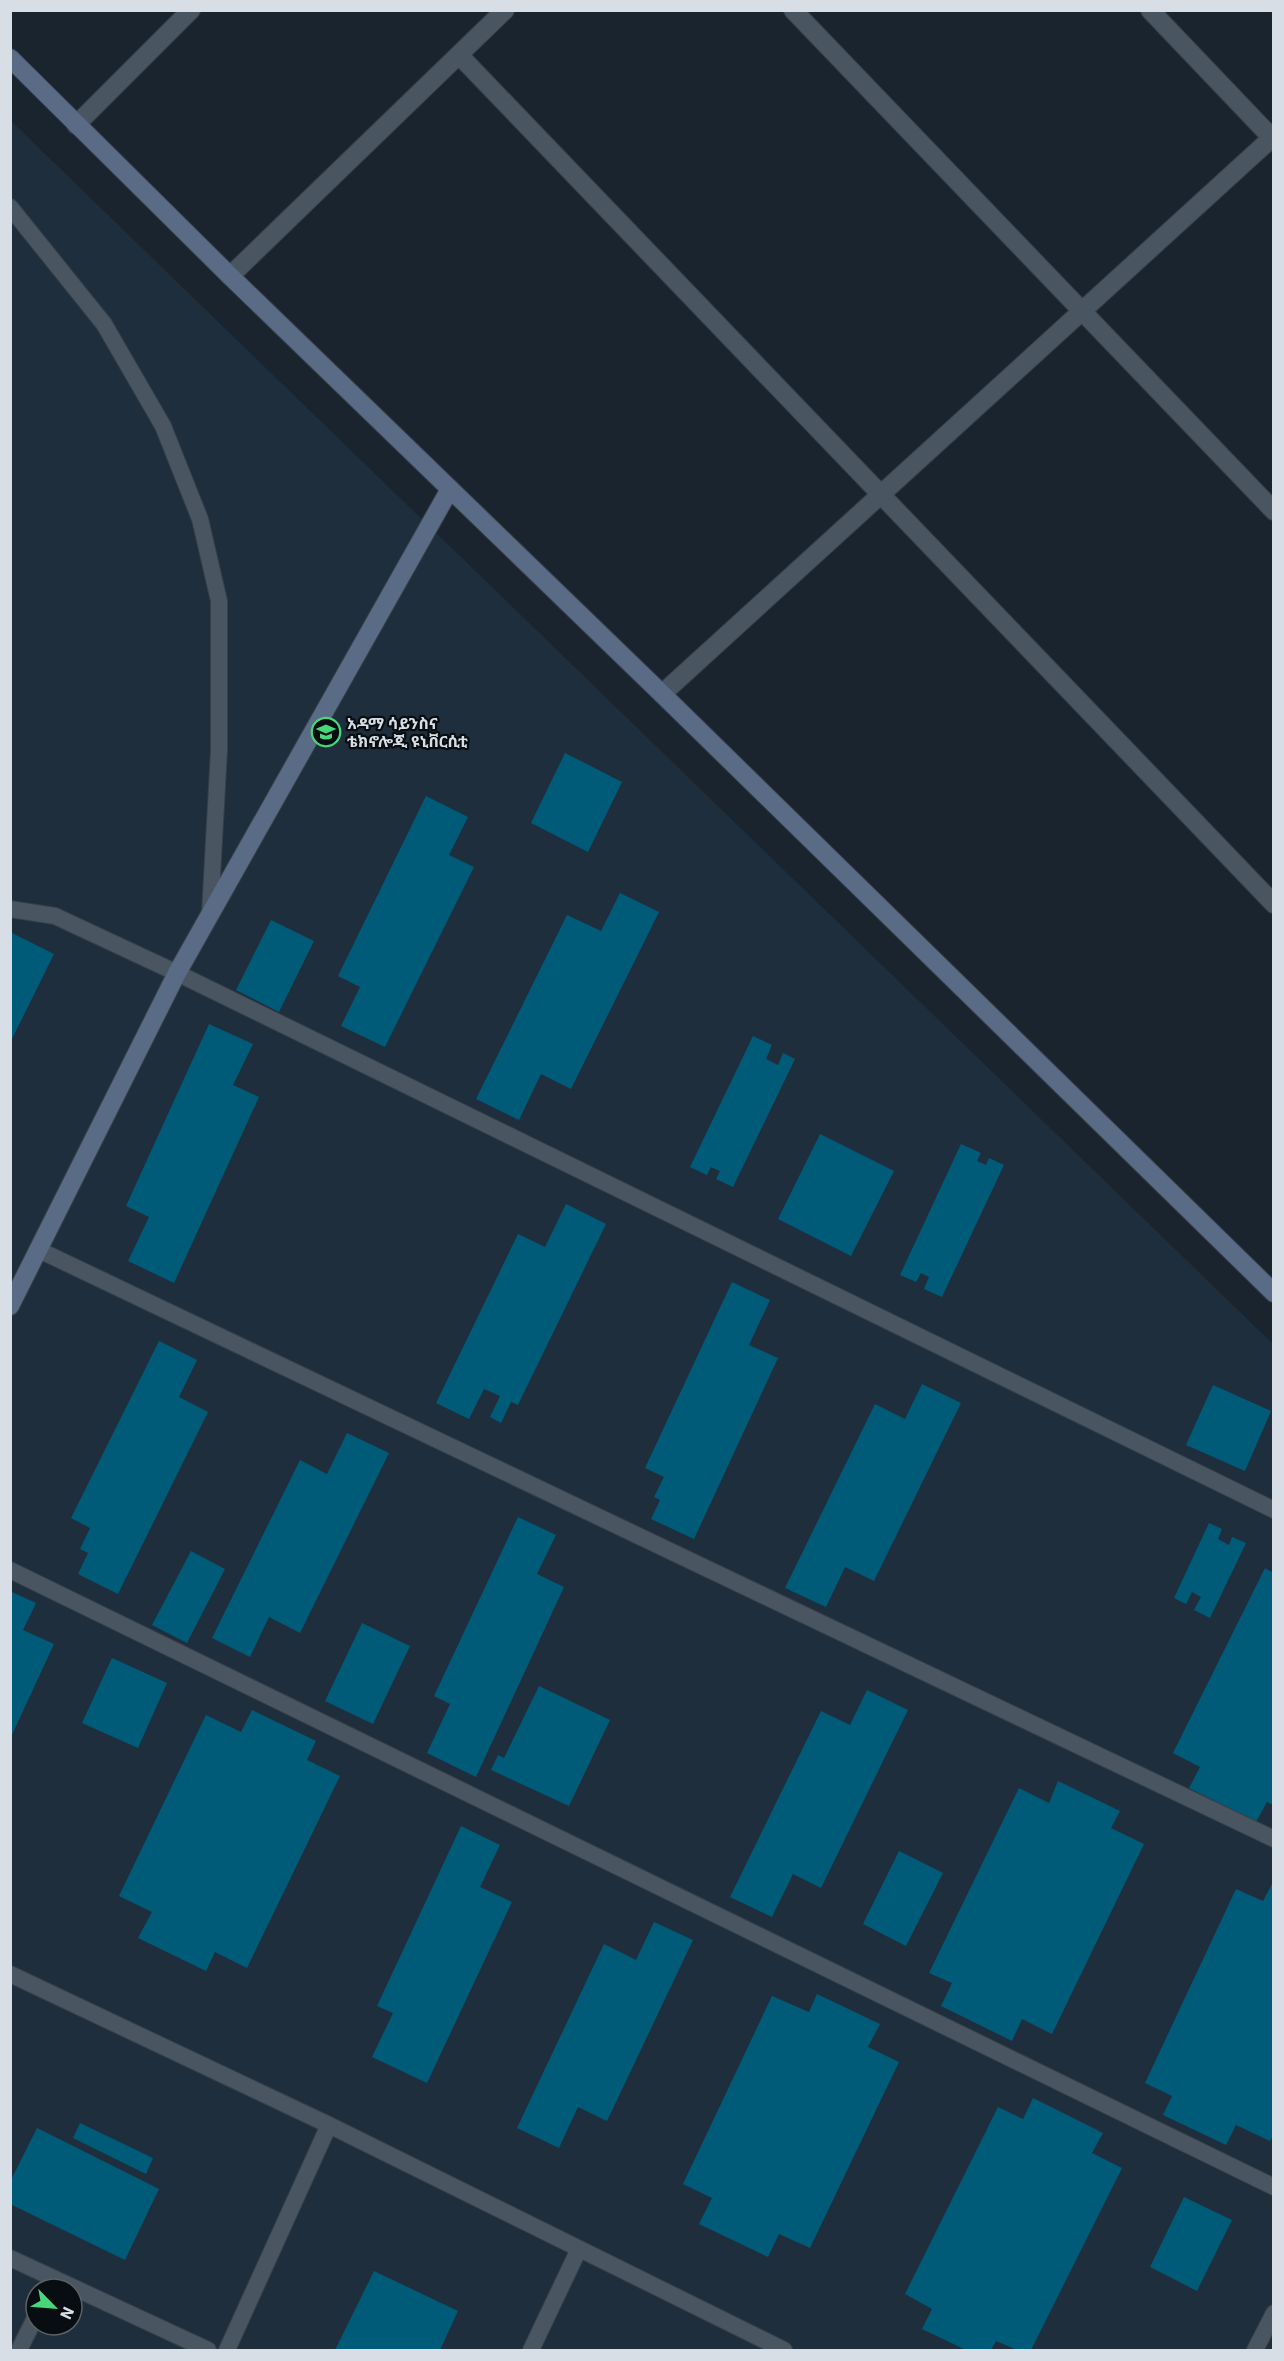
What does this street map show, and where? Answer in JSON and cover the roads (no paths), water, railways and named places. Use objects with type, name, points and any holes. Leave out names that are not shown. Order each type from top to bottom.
[{"type":"street","points":[[76,125],[191,10]]},
{"type":"street","points":[[230,276],[505,10]]},
{"type":"street","points":[[793,10],[1274,511]]},
{"type":"street","points":[[662,694],[1273,138],[1150,10]]},
{"type":"street","points":[[459,55],[1274,904]]},
{"type":"street","points":[[10,58],[230,276],[662,694],[1274,1293]]},
{"type":"street","points":[[10,1306],[177,973],[450,489]]},
{"type":"lane","points":[[10,207],[104,324],[163,426],[200,519],[219,601],[219,750],[210,913]]},
{"type":"lane","points":[[10,909],[55,916],[177,973],[1274,1510]]},
{"type":"lane","points":[[39,1250],[1274,1839]]},
{"type":"lane","points":[[10,1570],[1274,2187]]},
{"type":"lane","points":[[10,1974],[328,2125],[784,2350]]},
{"type":"lane","points":[[227,2350],[328,2125]]},
{"type":"lane","points":[[531,2350],[579,2249]]},
{"type":"lane","points":[[10,2259],[40,2277]]},
{"type":"lane","points":[[84,2298],[208,2350]]},
{"type":"lane","points":[[1255,2350],[1274,2313]]},
{"type":"place","name":"አዳማ ሳይንስና ቴክኖሎጂ ዩኒቨርሲቲ","points":[[326,732]]}]
